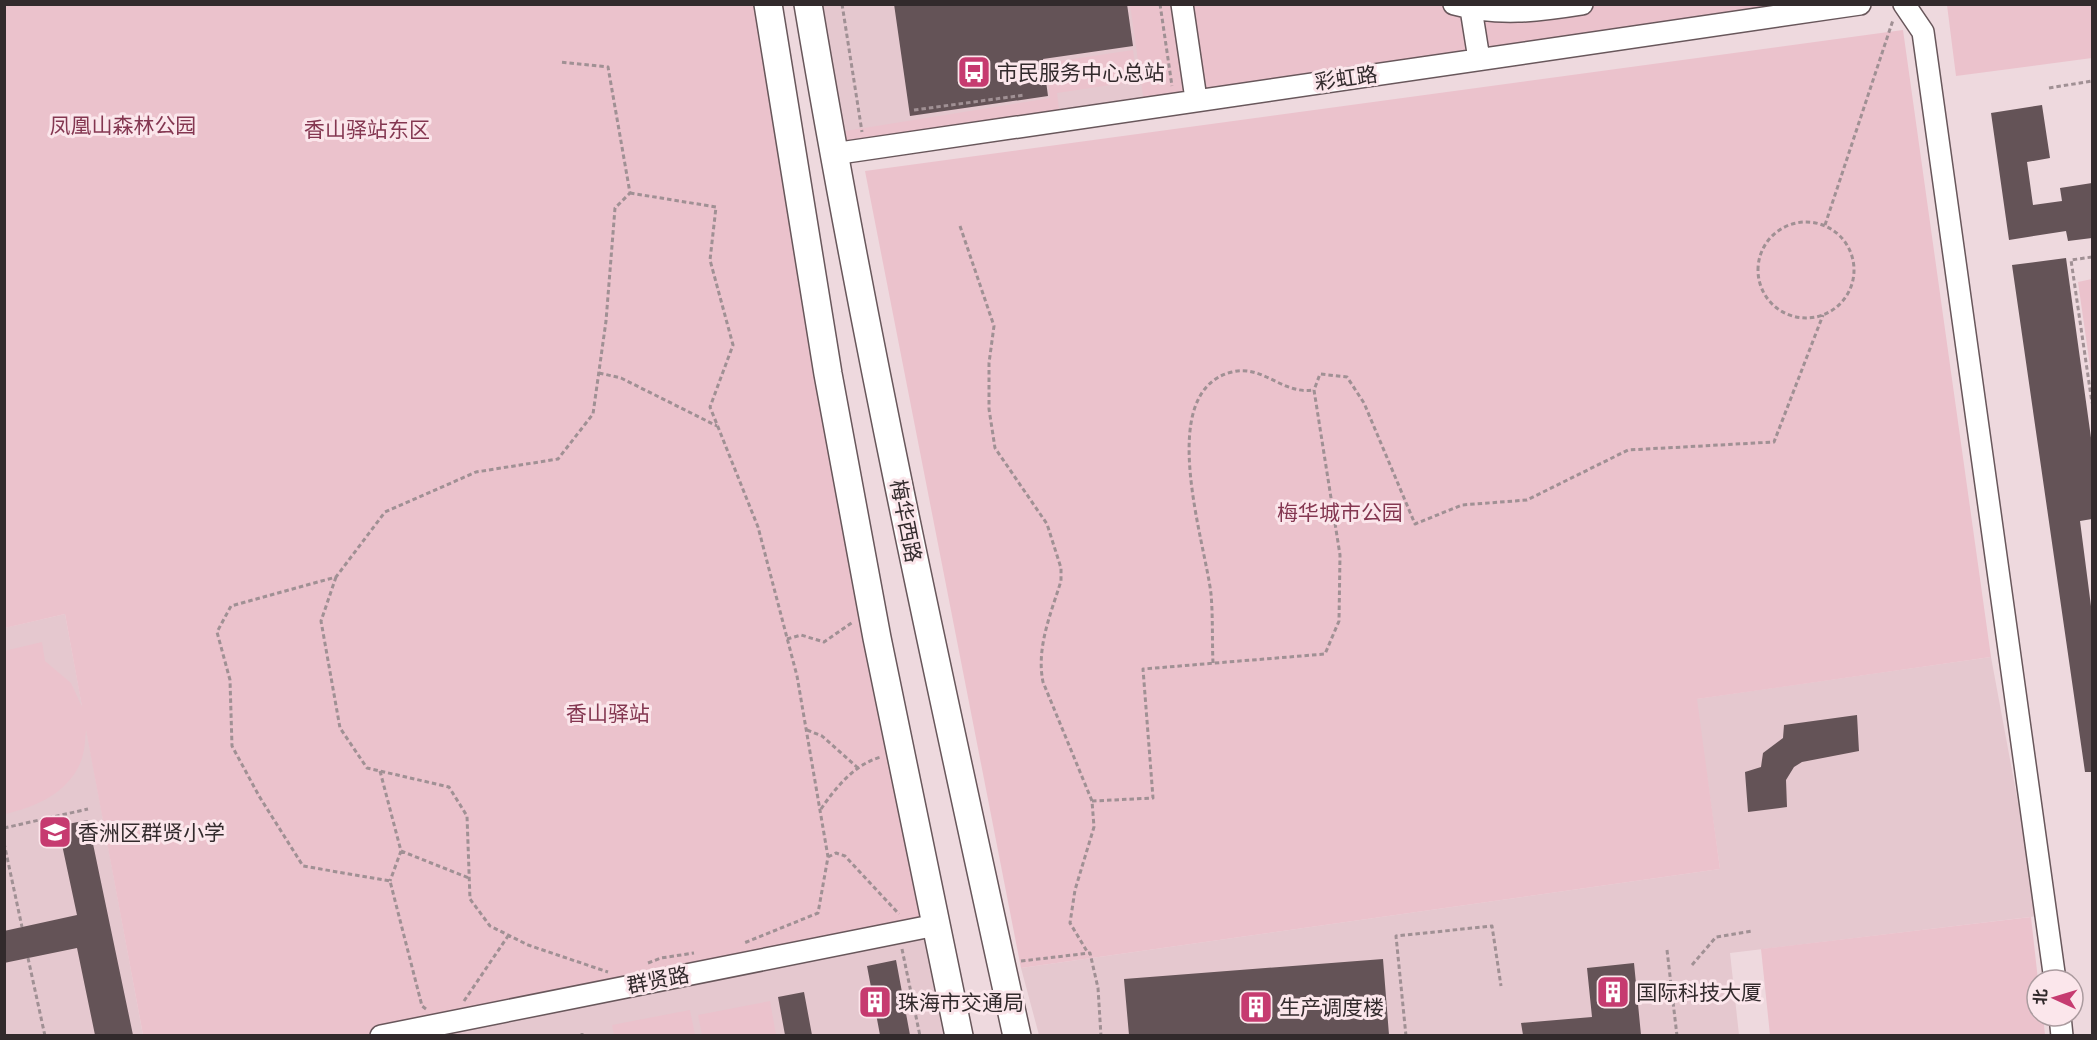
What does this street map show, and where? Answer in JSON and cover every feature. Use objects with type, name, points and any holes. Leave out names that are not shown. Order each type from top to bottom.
[{"type":"main road","points":[[768,4],[828,374],[901,753],[916,929],[958,1035]]},
{"type":"main road","name":"梅华西路","points":[[808,4],[833,154],[925,614],[1017,1035]]},
{"type":"street","points":[[1182,4],[1196,99]]},
{"type":"street","points":[[1479,59],[1462,7],[1530,12],[1582,4]]},
{"type":"street","name":"彩虹路","points":[[833,154],[1174,102],[1860,4]]},
{"type":"street","points":[[1900,10],[1923,32],[2053,968]]},
{"type":"street","name":"群贤路","points":[[381,1035],[452,1028],[916,929]]},
{"type":"path","points":[[842,4],[865,149]]},
{"type":"path","points":[[1160,4],[1174,102]]},
{"type":"path","points":[[1825,226],[1900,10]]},
{"type":"path","points":[[560,62],[608,68],[630,193]]},
{"type":"path","points":[[2049,88],[2092,81]]},
{"type":"path","points":[[914,110],[1025,95]]},
{"type":"path","points":[[617,975],[528,945],[490,926],[470,899],[467,816],[449,787],[367,768],[340,728],[321,621],[336,577],[385,512],[476,472],[558,459],[593,414],[606,321],[615,208],[630,193]]},
{"type":"path","points":[[630,193],[716,207],[710,260],[733,345],[710,406],[758,527],[787,639],[807,730],[828,857],[818,913],[734,948]]},
{"type":"path","points":[[1810,222],[1825,226],[1838,234],[1847,246],[1853,262],[1853,278],[1848,294],[1837,307],[1823,315],[1799,318],[1776,309],[1765,296],[1759,282],[1758,267],[1761,252],[1769,239],[1781,229],[1795,223],[1810,222]]},
{"type":"path","points":[[960,226],[994,326],[989,363],[989,409],[995,448],[1047,524],[1061,568],[1061,581],[1040,654],[1040,667],[1043,681],[1092,801],[1094,827],[1075,890],[1070,922],[1088,953],[1090,952],[1098,988],[1101,1035]]},
{"type":"path","points":[[2092,256],[2071,260],[2092,403]]},
{"type":"path","points":[[1092,801],[1152,798],[1143,669],[1325,654],[1339,621],[1340,555],[1314,390],[1320,374],[1347,377],[1364,404],[1414,524],[1462,505],[1527,500],[1628,450],[1774,442],[1823,315]]},
{"type":"path","points":[[1213,663],[1211,595],[1190,462],[1189,425],[1200,396],[1216,378],[1233,371],[1254,372],[1300,392],[1314,390]]},
{"type":"path","points":[[599,373],[621,378],[717,426]]},
{"type":"path","points":[[336,577],[231,606],[217,632],[230,680],[232,746],[259,796],[303,866],[390,881]]},
{"type":"path","points":[[787,639],[801,636],[824,642],[848,624],[873,616]]},
{"type":"path","points":[[807,730],[822,736],[858,768]]},
{"type":"path","points":[[821,809],[837,786],[868,760],[901,753]]},
{"type":"path","points":[[380,771],[401,851],[390,881],[422,1006],[452,1028],[508,936]]},
{"type":"path","points":[[4,828],[88,809]]},
{"type":"path","points":[[4,843],[22,927]]},
{"type":"path","points":[[401,851],[469,878]]},
{"type":"path","points":[[828,857],[836,853],[845,856],[916,929],[920,1035]]},
{"type":"path","points":[[1406,1035],[1396,936],[1492,926],[1501,986]]},
{"type":"path","points":[[1692,965],[1716,937],[1752,931]]},
{"type":"path","points":[[1667,950],[1677,1035]]},
{"type":"path","points":[[639,966],[661,958],[703,952]]},
{"type":"path","points":[[1002,964],[1088,953]]},
{"type":"path","points":[[28,958],[45,1035]]},
{"type":"shaded area","points":[[808,5],[1182,5],[1196,99],[833,154]]},
{"type":"shaded area","name":"香洲区群贤小学","points":[[65,614],[143,1035],[5,1035],[4,628]]},
{"type":"shaded area","points":[[1991,657],[2039,916],[1730,953],[1739,1035],[1039,1035],[1021,968],[1720,869],[1696,699]]},
{"type":"shaded area","points":[[936,926],[958,1036],[398,1036]]},
{"type":"green space","points":[[1182,4],[1858,5],[1196,99]]},
{"type":"green space","points":[[5,5],[768,5],[936,925],[379,1035],[143,1035],[86,730],[82,758],[70,780],[61,789],[40,802],[5,814],[4,651],[42,642],[45,661],[71,683],[82,707],[65,614],[5,628]]},
{"type":"green space","points":[[1130,5],[1178,5],[1191,95],[1144,102]]},
{"type":"green space","points":[[1947,5],[2092,5],[2092,58],[1956,76]]},
{"type":"green space","name":"梅华城市公园","points":[[1903,30],[1991,657],[1697,699],[1720,869],[1021,968],[865,171]]},
{"type":"green space","points":[[1133,50],[1137,81],[1057,93],[1060,116],[836,150],[833,133],[1050,98],[1046,63]]},
{"type":"green space","points":[[2092,279],[2092,380],[2078,282]]},
{"type":"green space","points":[[2031,917],[2037,968],[2025,968],[2025,1028],[2044,1028],[2045,1035],[1770,1035],[1761,949]]},
{"type":"green space","points":[[770,1001],[776,1035],[702,1035],[698,1015]]},
{"type":"green space","points":[[690,1010],[695,1035],[614,1035],[612,1025]]},
{"type":"building","points":[[894,4],[1127,4],[1133,46],[1043,59],[1048,96],[910,116]]},
{"type":"building","points":[[2042,105],[2050,158],[2027,162],[2033,205],[2062,201],[2060,188],[2092,183],[2092,238],[2068,241],[2066,231],[2009,240],[1991,113]]},
{"type":"building","points":[[2066,258],[2092,445],[2092,519],[2080,521],[2092,614],[2092,772],[2085,772],[2012,265]]},
{"type":"building","points":[[1857,715],[1859,751],[1802,762],[1794,767],[1786,780],[1787,807],[1748,812],[1745,772],[1761,767],[1763,753],[1783,738],[1784,725]]},
{"type":"building","points":[[88,820],[133,1035],[95,1035],[77,948],[4,963],[4,931],[77,915],[58,826]]},
{"type":"building","name":"生产调度楼","points":[[1383,959],[1389,1035],[1129,1035],[1124,979]]},
{"type":"building","points":[[896,960],[910,1035],[880,1035],[867,966]]},
{"type":"building","name":"国际科技大厦","points":[[1634,963],[1641,1035],[1523,1035],[1521,1023],[1592,1017],[1587,968]]},
{"type":"building","points":[[804,992],[812,1035],[785,1035],[778,997]]},
{"type":"place","name":"市民服务中心总站","points":[[974,72]]},
{"type":"place","name":"香洲区群贤小学","points":[[55,832]]},
{"type":"place","name":"国际科技大厦","points":[[1613,992]]},
{"type":"place","name":"珠海市交通局","points":[[875,1002]]},
{"type":"place","name":"生产调度楼","points":[[1256,1007]]},
{"type":"park label","name":"凤凰山森林公园","points":[[123,125]]},
{"type":"park label","name":"香山驿站东区","points":[[367,129]]},
{"type":"park label","name":"香山驿站","points":[[608,713]]}]
